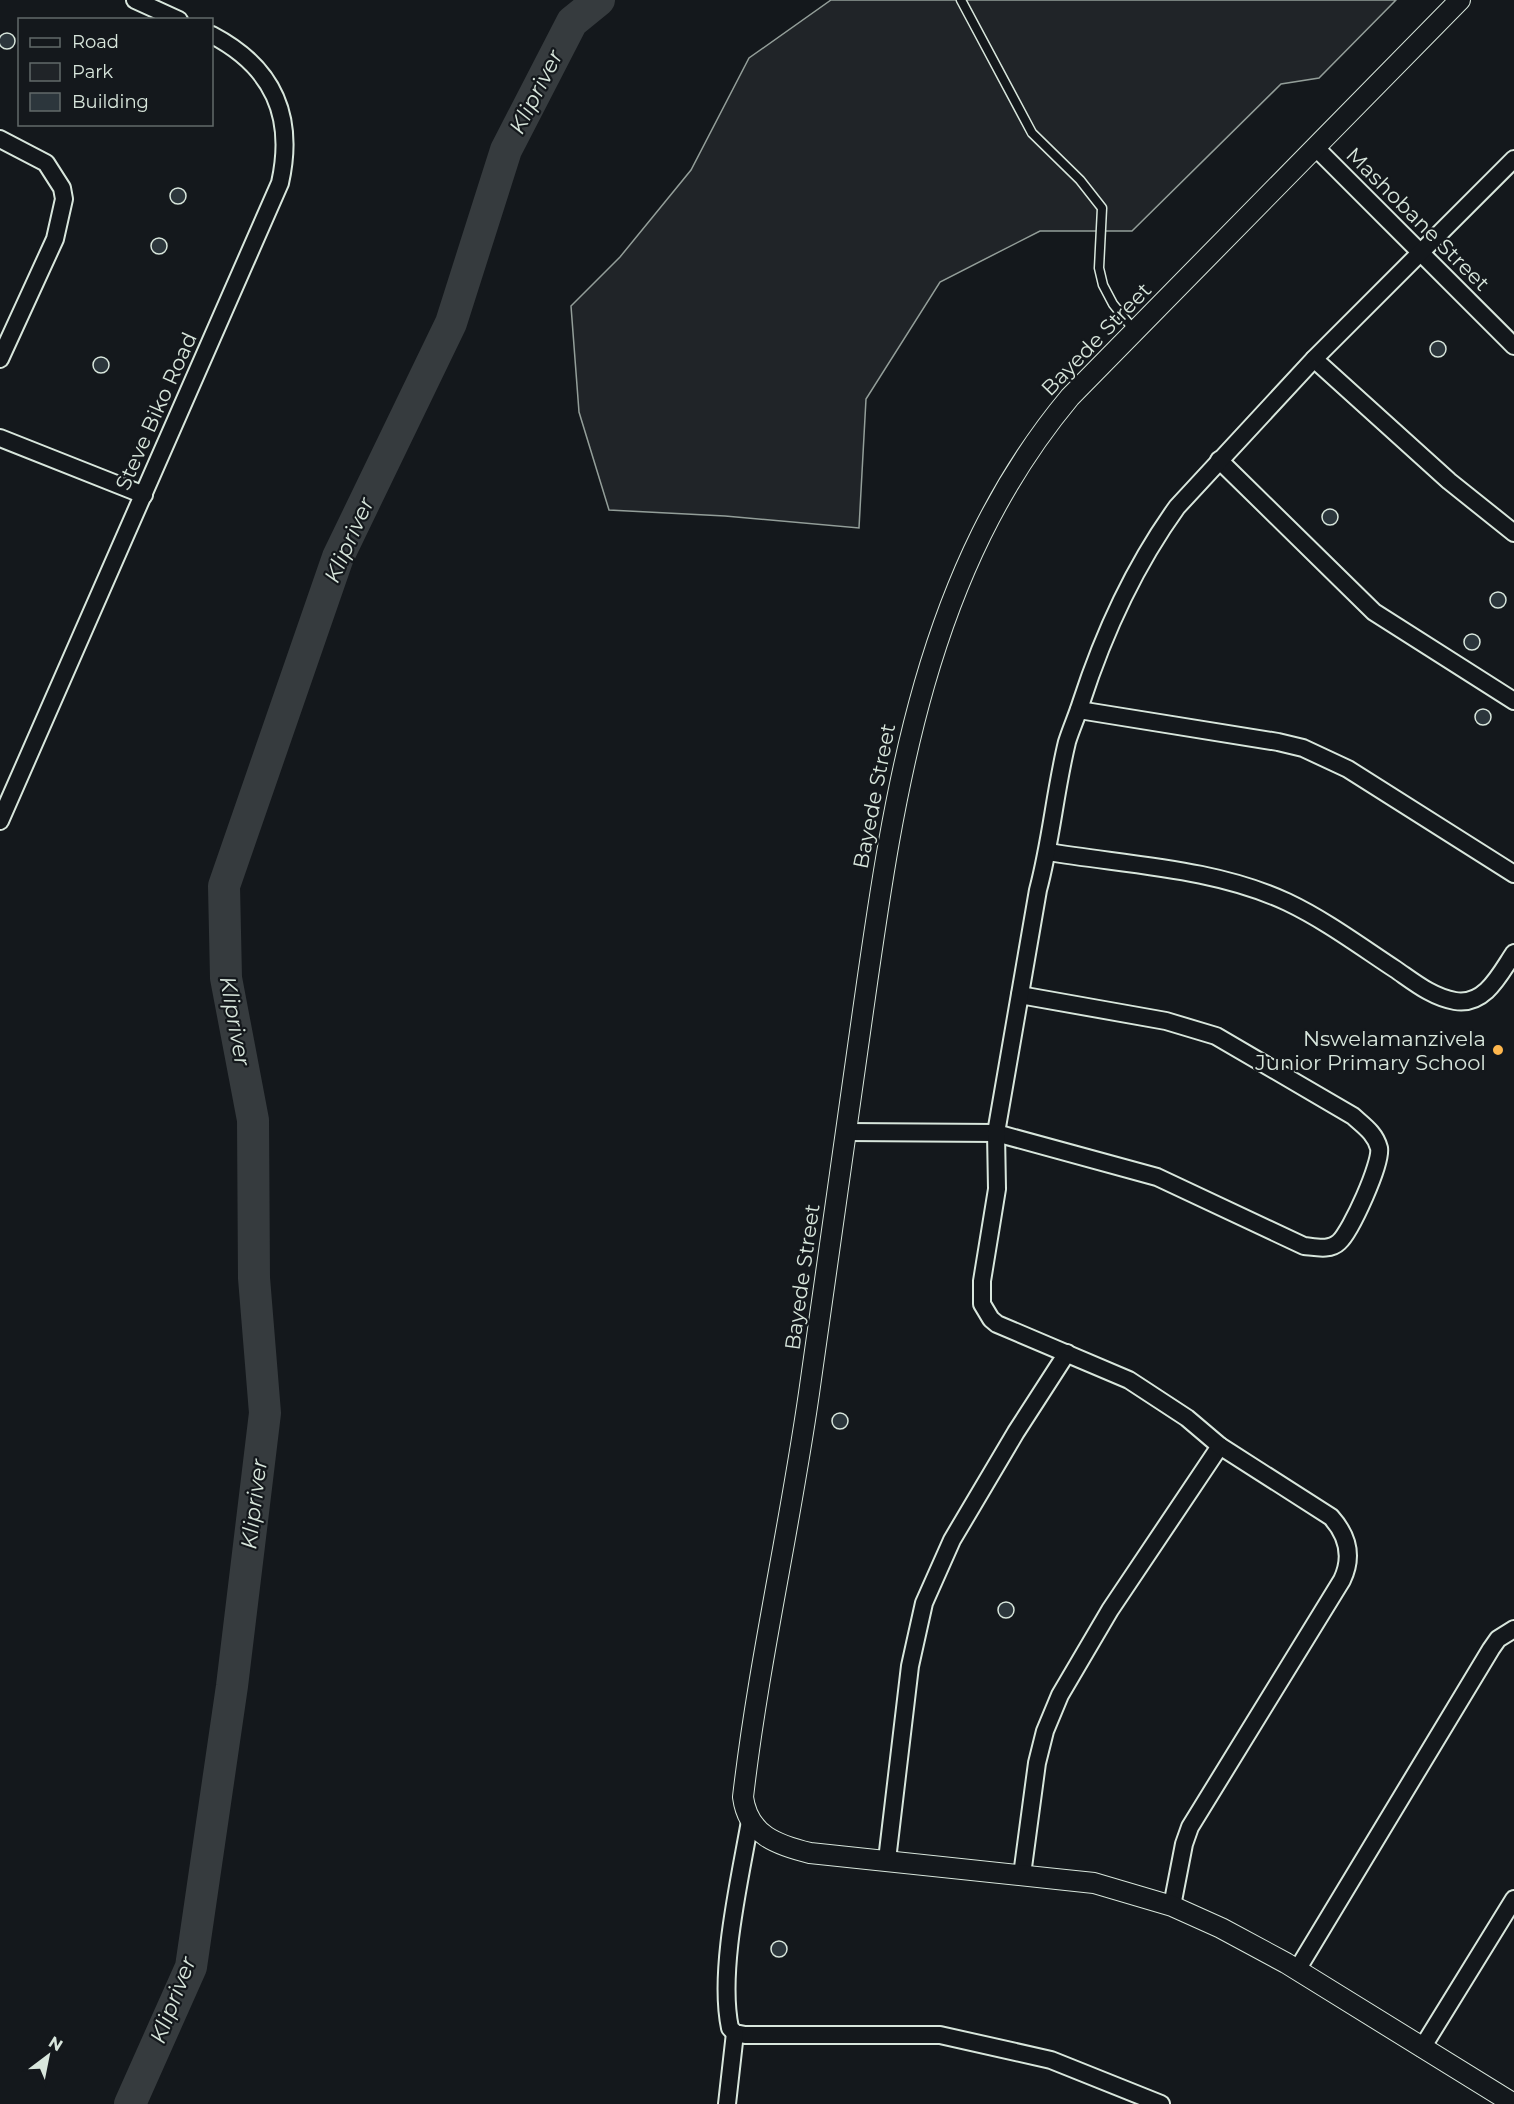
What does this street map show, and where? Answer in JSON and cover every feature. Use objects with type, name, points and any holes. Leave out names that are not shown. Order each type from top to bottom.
[{"type":"street","points":[[135,0],[175,18]]},
{"type":"street","name":"Bayede Street","points":[[750,1821],[744,1806],[744,1788],[806,1417],[887,846],[920,693],[941,628],[985,526],[1031,446],[1070,397],[1460,0]]},
{"type":"street","name":"Steve Biko Road","points":[[0,820],[280,183],[286,146],[284,126],[271,86],[244,56],[213,35]]},
{"type":"street","points":[[0,139],[46,163],[57,178],[64,199],[55,239],[0,359]]},
{"type":"street","name":"Mashobane Street","points":[[1317,148],[1514,346]]},
{"type":"street","points":[[1172,1906],[1184,1844],[1190,1827],[1342,1580],[1349,1562],[1345,1539],[1331,1517],[1220,1446],[1187,1418],[1129,1380],[997,1324],[990,1319],[982,1304],[982,1281],[997,1189],[996,1133],[1038,891],[1048,852],[1067,741],[1113,614],[1139,562],[1177,507],[1314,359],[1514,159]]},
{"type":"street","points":[[1314,359],[1449,481],[1514,533]]},
{"type":"street","points":[[0,438],[144,495]]},
{"type":"street","points":[[1220,460],[1374,612],[1514,701]]},
{"type":"street","points":[[1079,710],[1303,748],[1348,769],[1514,874]]},
{"type":"street","points":[[1048,852],[1217,879],[1259,891],[1320,920],[1433,994],[1456,1001],[1475,998],[1489,990],[1514,953]]},
{"type":"street","points":[[846,1140],[996,1133],[1157,1177],[1304,1246],[1322,1248],[1338,1243],[1347,1231],[1377,1165],[1379,1150],[1373,1133],[1353,1116],[1225,1040],[1166,1021],[1020,994]]},
{"type":"street","points":[[887,1860],[910,1666],[924,1603],[952,1540],[1016,1432],[1067,1353]]},
{"type":"street","points":[[1022,1875],[1037,1763],[1045,1731],[1060,1695],[1110,1610],[1220,1446]]},
{"type":"street","points":[[1297,1970],[1491,1649],[1498,1639],[1514,1629]]},
{"type":"street","points":[[750,1821],[762,1835],[784,1846],[810,1853],[1094,1883],[1172,1906],[1221,1928],[1297,1970],[1514,2104]]},
{"type":"street","points":[[750,1821],[731,1935],[727,2006],[730,2028],[735,2033],[745,2035],[951,2037],[1051,2060],[1161,2104]]},
{"type":"street","points":[[1422,2048],[1514,1899]]},
{"type":"street","points":[[727,2104],[735,2033]]},
{"type":"lane","points":[[961,0],[1032,133],[1080,180],[1102,208],[1099,249],[1103,285],[1113,304],[1135,332]]},
{"type":"green space","points":[[831,0],[1396,0],[1319,78],[1281,84],[1132,231],[1040,231],[940,282],[866,399],[859,528],[725,516],[609,510],[579,412],[571,306],[620,257],[691,170],[749,58]]},
{"type":"building","points":[[7,33],[15,41],[7,49],[-1,41]]},
{"type":"building","points":[[178,188],[184,190],[186,196],[184,202],[178,204],[172,202],[170,196],[172,190]]},
{"type":"building","points":[[159,238],[165,240],[167,246],[165,252],[159,254],[153,252],[151,246],[153,240]]},
{"type":"building","points":[[1438,341],[1444,343],[1446,349],[1444,355],[1438,357],[1432,355],[1430,349],[1432,343]]},
{"type":"building","points":[[101,357],[109,365],[101,373],[93,365]]},
{"type":"building","points":[[1330,509],[1338,517],[1330,525],[1322,517]]},
{"type":"building","points":[[1498,592],[1506,600],[1498,608],[1490,600]]},
{"type":"building","points":[[1472,634],[1478,636],[1480,642],[1478,648],[1472,650],[1466,648],[1464,642],[1466,636]]},
{"type":"building","points":[[1483,709],[1489,711],[1491,717],[1489,723],[1483,725],[1477,723],[1475,717],[1477,711]]},
{"type":"building","points":[[840,1413],[846,1415],[848,1421],[846,1427],[840,1429],[834,1427],[832,1421],[834,1415]]},
{"type":"building","points":[[1006,1602],[1012,1604],[1014,1610],[1012,1616],[1006,1618],[1000,1616],[998,1610],[1000,1604]]},
{"type":"building","points":[[779,1941],[785,1943],[787,1949],[785,1955],[779,1957],[773,1955],[771,1949],[773,1943]]},
{"type":"waterway","name":"Klipriver","points":[[130,2104],[191,1967],[232,1686],[265,1413],[254,1278],[253,1120],[226,978],[224,886],[338,557],[451,323],[506,150],[572,22],[599,0]]},
{"type":"place","name":"Nswelamanzivela Junior Primary School","points":[[1498,1050]]}]
